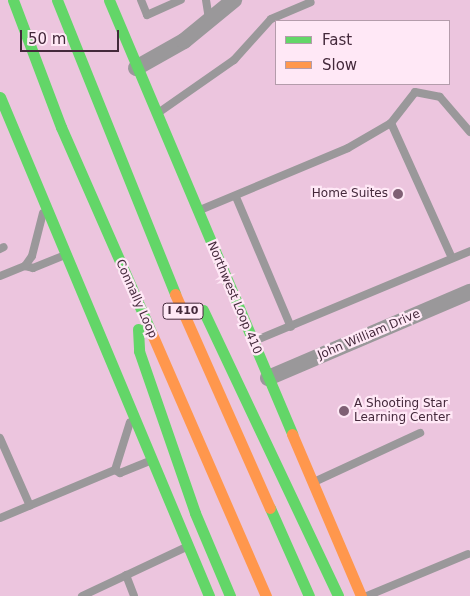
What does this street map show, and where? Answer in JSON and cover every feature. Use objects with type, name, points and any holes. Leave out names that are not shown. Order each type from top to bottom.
[{"type":"main road","name":"Connally Loop","points":[[13,0],[61,127],[266,596]]},
{"type":"main road","name":"I 410","points":[[57,0],[138,212],[308,596]]},
{"type":"main road","name":"Northwest Loop 410","points":[[110,0],[136,68],[361,596]]},
{"type":"main road","points":[[65,22],[163,227]]},
{"type":"main road","points":[[1,104],[6,127],[44,205],[209,596]]},
{"type":"main road","points":[[198,299],[338,596]]},
{"type":"main road","points":[[136,300],[139,351],[194,513],[230,596]]},
{"type":"street","points":[[136,68],[209,23],[234,0]]},
{"type":"street","name":"John William Drive","points":[[268,378],[470,292]]},
{"type":"lane","points":[[141,0],[147,15],[181,0]]},
{"type":"lane","points":[[206,0],[209,23]]},
{"type":"lane","points":[[156,114],[234,60],[272,19],[311,2]]},
{"type":"lane","points":[[198,210],[236,197],[348,148],[391,123],[415,92],[440,97],[470,132]]},
{"type":"lane","points":[[391,123],[452,258]]},
{"type":"lane","points":[[236,197],[291,327]]},
{"type":"lane","points":[[0,276],[25,266],[32,256],[44,205]]},
{"type":"lane","points":[[252,342],[470,251]]},
{"type":"lane","points":[[25,266],[33,268],[65,255]]},
{"type":"lane","points":[[115,470],[132,414]]},
{"type":"lane","points":[[312,483],[420,433]]},
{"type":"lane","points":[[0,438],[30,506]]},
{"type":"lane","points":[[115,470],[120,473],[152,461]]},
{"type":"lane","points":[[0,518],[115,470]]},
{"type":"lane","points":[[82,596],[95,593],[126,575],[188,546]]},
{"type":"lane","points":[[367,596],[468,554]]},
{"type":"lane","points":[[126,575],[134,596]]},
{"type":"traffic: fast","points":[[13,0],[61,127],[152,334]]},
{"type":"traffic: fast","points":[[57,0],[175,294]]},
{"type":"traffic: fast","points":[[109,0],[292,434]]},
{"type":"traffic: fast","points":[[0,97],[209,596]]},
{"type":"traffic: fast","points":[[203,310],[338,596]]},
{"type":"traffic: fast","points":[[138,329],[139,351],[195,513],[230,596]]},
{"type":"traffic: fast","points":[[270,508],[309,596]]},
{"type":"traffic: slow","points":[[175,294],[270,508]]},
{"type":"traffic: slow","points":[[152,334],[266,596]]},
{"type":"traffic: slow","points":[[292,434],[361,596]]},
{"type":"place","name":"Home Suites","points":[[398,194]]},
{"type":"place","name":"A Shooting Star Learning Center","points":[[344,411]]}]
